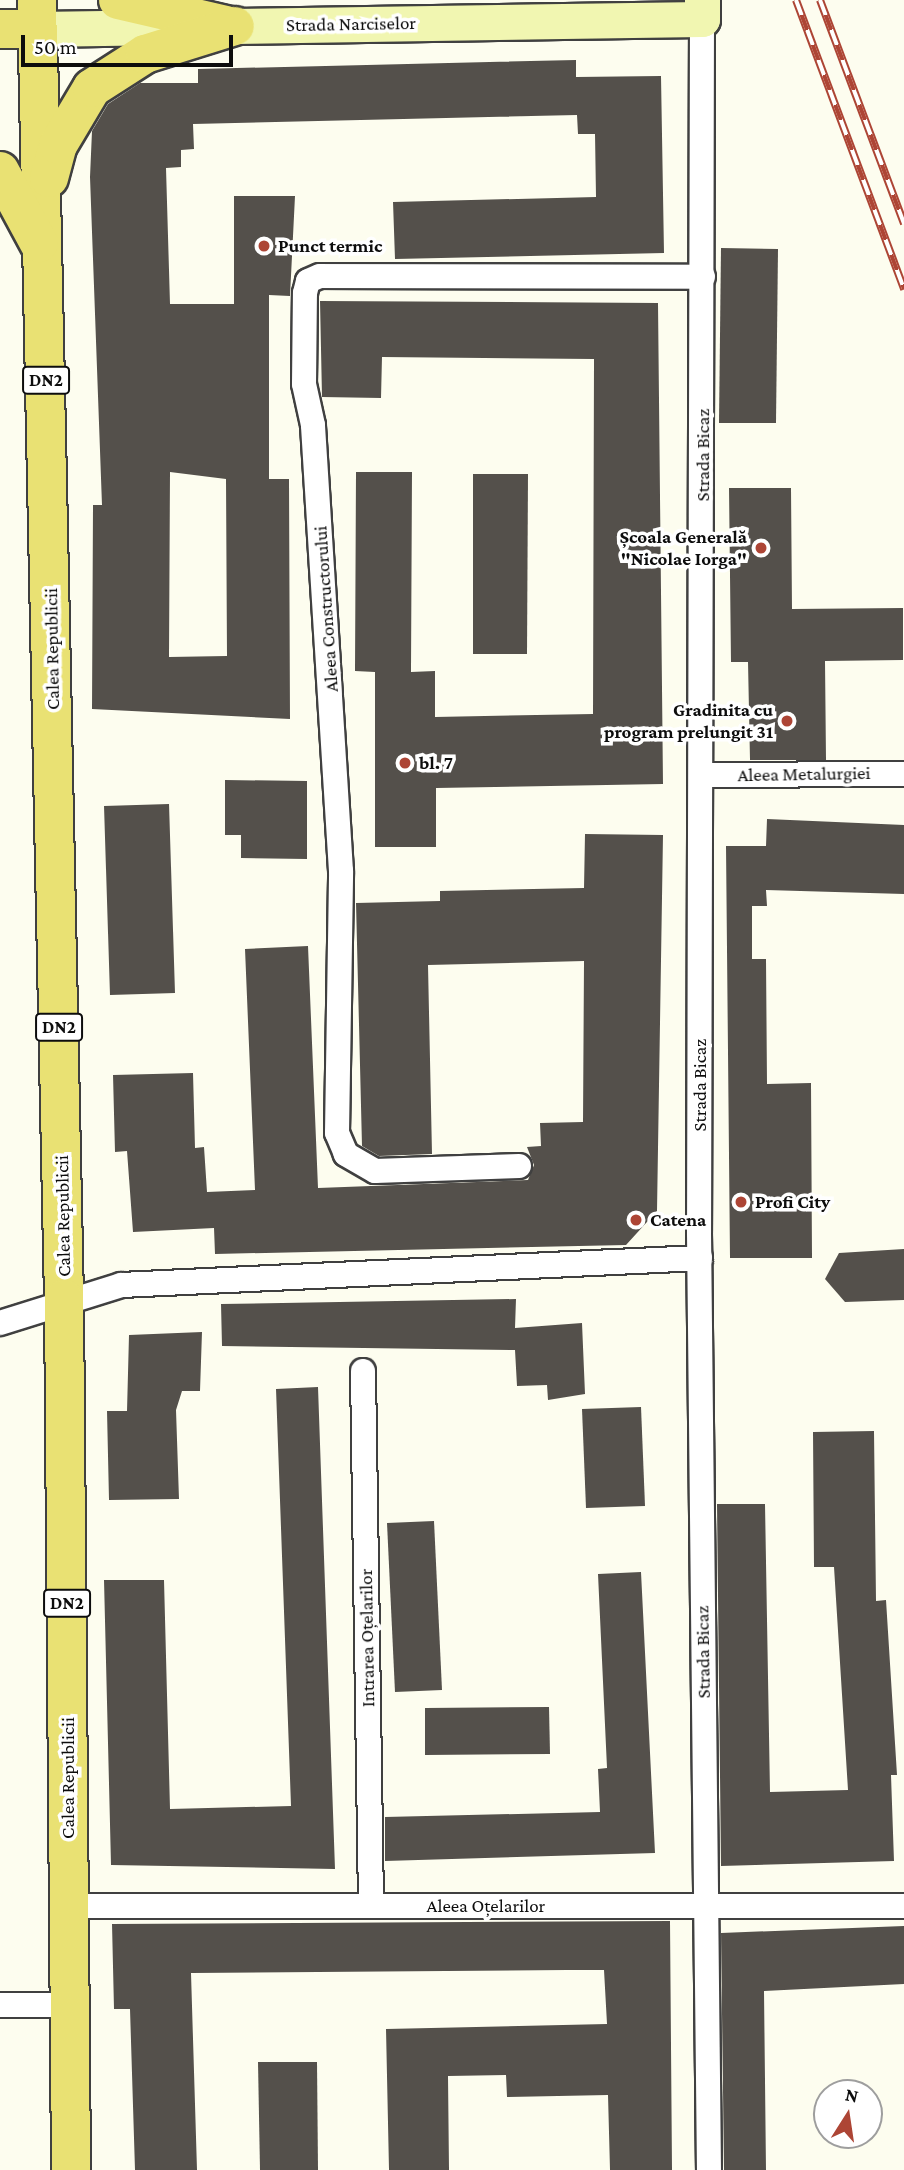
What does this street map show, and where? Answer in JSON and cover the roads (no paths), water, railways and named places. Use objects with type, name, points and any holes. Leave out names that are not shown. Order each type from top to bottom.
[{"type":"main road","points":[[118,0],[235,26]]},
{"type":"main road","name":"Calea Republicii","points":[[25,19],[42,203],[43,249],[64,1299],[71,2170]]},
{"type":"main road","points":[[42,203],[58,145],[92,88],[145,54],[235,26]]},
{"type":"main road","points":[[0,171],[43,249]]},
{"type":"street","name":"Strada Narciselor","points":[[25,19],[235,26],[702,9]]},
{"type":"street","name":"Strada Bicaz","points":[[702,9],[703,775],[700,1258],[709,2170]]},
{"type":"street","name":"Aleea Constructorului","points":[[519,1166],[374,1171],[346,1154],[337,1133],[341,870],[313,425],[304,384],[305,293],[309,281],[320,276],[703,278]]},
{"type":"street","name":"Aleea Metalurgiei","points":[[703,775],[904,774]]},
{"type":"street","name":"Calea Republicii","points":[[64,1299],[121,1285],[700,1258]]},
{"type":"street","points":[[0,1323],[64,1299]]},
{"type":"street","name":"Intrarea Oțelarilor","points":[[363,1371],[371,1906]]},
{"type":"street","name":"Aleea Oțelarilor","points":[[69,1906],[904,1906]]},
{"type":"street","points":[[0,2005],[68,2005]]},
{"type":"railway","points":[[796,0],[904,289]]},
{"type":"railway","points":[[820,0],[904,224]]},
{"type":"place","name":"Punct termic","points":[[264,246]]},
{"type":"place","name":"Școala Generală \"Nicolae Iorga\"","points":[[761,548]]},
{"type":"place","name":"Gradinita cu program prelungit 31","points":[[787,721]]},
{"type":"place","name":"bl. 7","points":[[405,763]]},
{"type":"place","name":"Profi City","points":[[741,1202]]},
{"type":"place","name":"Catena","points":[[636,1220]]}]
